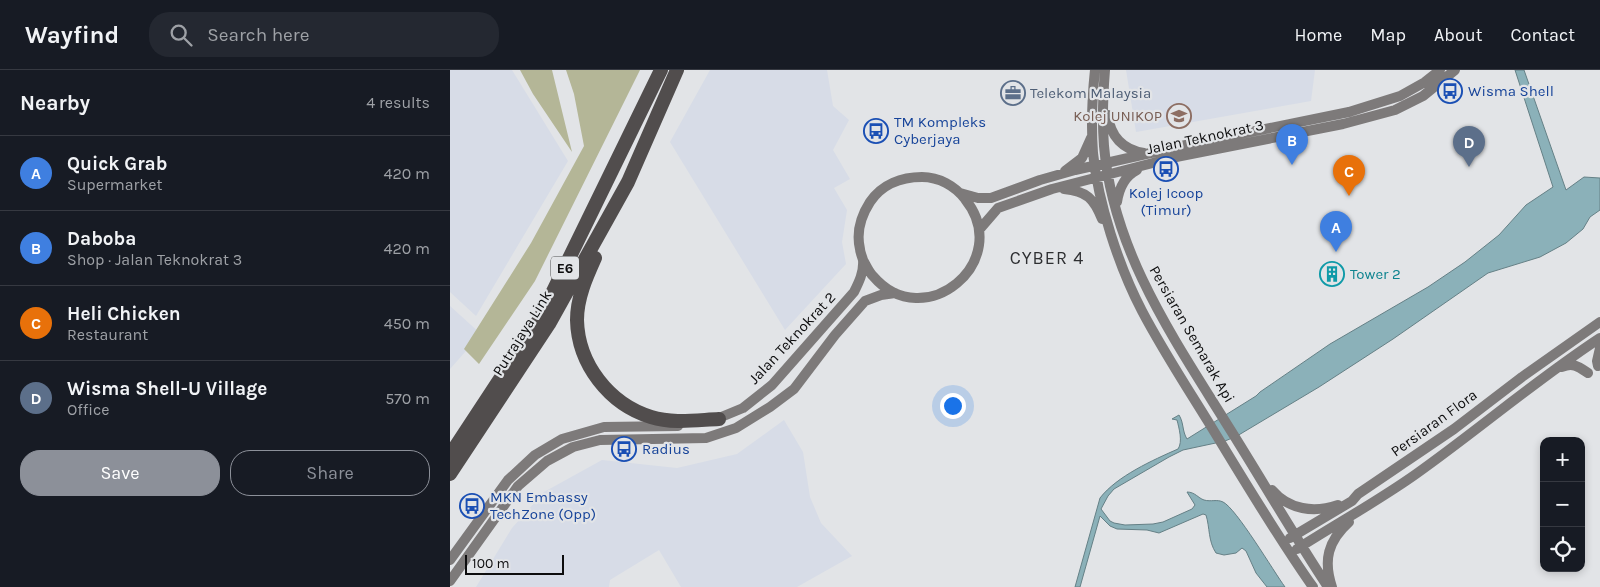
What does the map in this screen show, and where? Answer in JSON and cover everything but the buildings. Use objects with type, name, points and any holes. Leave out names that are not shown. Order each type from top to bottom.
[{"type":"highway","name":"Putrajaya Link","points":[[450,454],[540,318],[661,70]]},
{"type":"highway","name":"Putrajaya Link","points":[[450,474],[550,324],[628,182],[677,70]]},
{"type":"highway","points":[[628,182],[585,281],[579,300],[577,319],[583,353],[598,380],[609,392],[621,402],[637,411],[665,420],[720,419]]},
{"type":"main road","name":"Persiaran Semarak Api","points":[[1095,70],[1092,135],[1097,178],[1116,249],[1141,309],[1194,400],[1282,543],[1313,587]]},
{"type":"main road","name":"Persiaran Semarak Api","points":[[1106,70],[1103,124],[1106,164],[1116,208],[1131,254],[1149,295],[1294,535],[1328,587]]},
{"type":"main road","name":"Jalan Teknokrat 3","points":[[1095,166],[1372,106],[1407,92],[1440,70]]},
{"type":"main road","name":"Jalan Teknokrat 3","points":[[1097,178],[1228,146],[1343,124],[1389,112],[1423,96],[1455,70]]},
{"type":"main road","points":[[1104,81],[1108,120],[1113,134],[1129,149],[1149,154]]},
{"type":"main road","points":[[1056,176],[1082,158],[1092,135]]},
{"type":"main road","points":[[1116,208],[1118,194],[1123,182],[1133,172],[1147,165]]},
{"type":"main road","points":[[960,193],[978,198],[991,198],[1056,176],[1095,166]]},
{"type":"main road","points":[[914,177],[939,180],[960,193],[970,206],[979,230],[979,246],[975,261],[967,275],[956,286],[942,294],[926,298],[910,298],[882,286],[872,276],[859,248],[860,222],[864,210],[871,199],[880,191],[901,179],[914,177]]},
{"type":"main road","points":[[979,230],[998,208],[1057,188],[1097,178]]},
{"type":"main road","points":[[1057,188],[1076,190],[1092,200],[1116,249]]},
{"type":"main road","name":"Jalan Teknokrat 2","points":[[450,560],[508,480],[535,454],[562,440],[604,427],[661,428],[689,425],[720,419],[743,408],[772,385],[854,292],[861,277],[863,260]]},
{"type":"main road","name":"Jalan Teknokrat 2","points":[[450,581],[518,486],[547,461],[573,447],[600,440],[706,438],[736,428],[770,407],[794,388],[835,335],[865,301],[881,295],[895,293]]},
{"type":"main road","name":"Persiaran Flora","points":[[1282,543],[1352,501],[1358,494],[1454,429],[1522,376],[1600,322]]},
{"type":"main road","name":"Persiaran Flora","points":[[1290,554],[1363,510],[1455,446],[1550,373],[1600,338]]},
{"type":"main road","points":[[1598,366],[1597,361],[1600,348]]},
{"type":"main road","points":[[1550,373],[1571,364],[1578,366],[1588,373]]},
{"type":"main road","points":[[1254,468],[1273,492],[1286,503],[1306,510],[1324,509],[1342,503],[1358,494]]},
{"type":"main road","points":[[1332,587],[1327,569],[1331,544],[1342,528],[1363,510]]},
{"type":"shaded area","points":[[450,70],[512,70],[568,161],[476,316],[450,292]]},
{"type":"shaded area","points":[[710,70],[827,70],[833,106],[849,120],[833,150],[850,179],[834,188],[847,210],[842,242],[846,264],[785,330],[670,142]]},
{"type":"shaded area","name":"Kolej UNIKOP","points":[[1126,70],[1315,70],[1311,101],[1136,132]]},
{"type":"shaded area","points":[[450,306],[481,334],[450,369]]},
{"type":"shaded area","name":"Radius","points":[[784,420],[803,452],[810,497],[821,523],[852,556],[797,587],[681,587],[659,550],[610,580],[609,587],[476,587],[512,528],[544,492],[602,460],[677,468],[737,454]]},
{"type":"green space","points":[[520,70],[552,70],[572,152],[533,94]]},
{"type":"green space","points":[[566,70],[640,70],[535,281],[479,364],[464,349],[531,243],[584,146],[574,94]]},
{"type":"water","points":[[1515,70],[1524,70],[1566,190],[1584,177],[1600,178],[1600,210],[1590,217],[1583,229],[1566,243],[1540,257],[1488,273],[1393,339],[1319,387],[1237,436],[1225,441],[1183,450],[1169,457],[1114,489],[1101,509],[1110,521],[1114,523],[1125,525],[1153,524],[1163,522],[1192,509],[1195,505],[1187,492],[1204,500],[1223,502],[1237,516],[1285,587],[1267,587],[1256,573],[1246,551],[1242,548],[1236,553],[1224,555],[1216,553],[1210,539],[1206,515],[1203,514],[1159,533],[1147,530],[1117,529],[1110,526],[1100,516],[1080,587],[1075,587],[1100,498],[1107,490],[1126,476],[1178,449],[1180,431],[1177,420],[1172,419],[1179,415],[1187,439],[1256,396],[1330,344],[1428,287],[1465,262],[1499,235],[1526,205],[1553,187]]},
{"type":"place","name":"Wisma Shell","points":[[1450,91]]},
{"type":"place","name":"Telekom Malaysia","points":[[1013,93]]},
{"type":"place","name":"Kolej UNIKOP","points":[[1179,116]]},
{"type":"place","name":"TM Kompleks Cyberjaya","points":[[876,131]]},
{"type":"place","name":"Daboba","points":[[1292,165]]},
{"type":"place","name":"Wisma Shell-U Village","points":[[1469,167]]},
{"type":"place","name":"Kolej Icoop (Timur)","points":[[1166,169]]},
{"type":"place","name":"Heli Chicken","points":[[1349,196]]},
{"type":"place","name":"Quick Grab","points":[[1336,252]]},
{"type":"place","name":"Tower 2","points":[[1332,274]]},
{"type":"place","name":"Radius","points":[[624,449]]},
{"type":"place","name":"MKN Embassy TechZone (Opp)","points":[[472,506]]},
{"type":"district","name":"CYBER 4","points":[[1047,258]]}]
